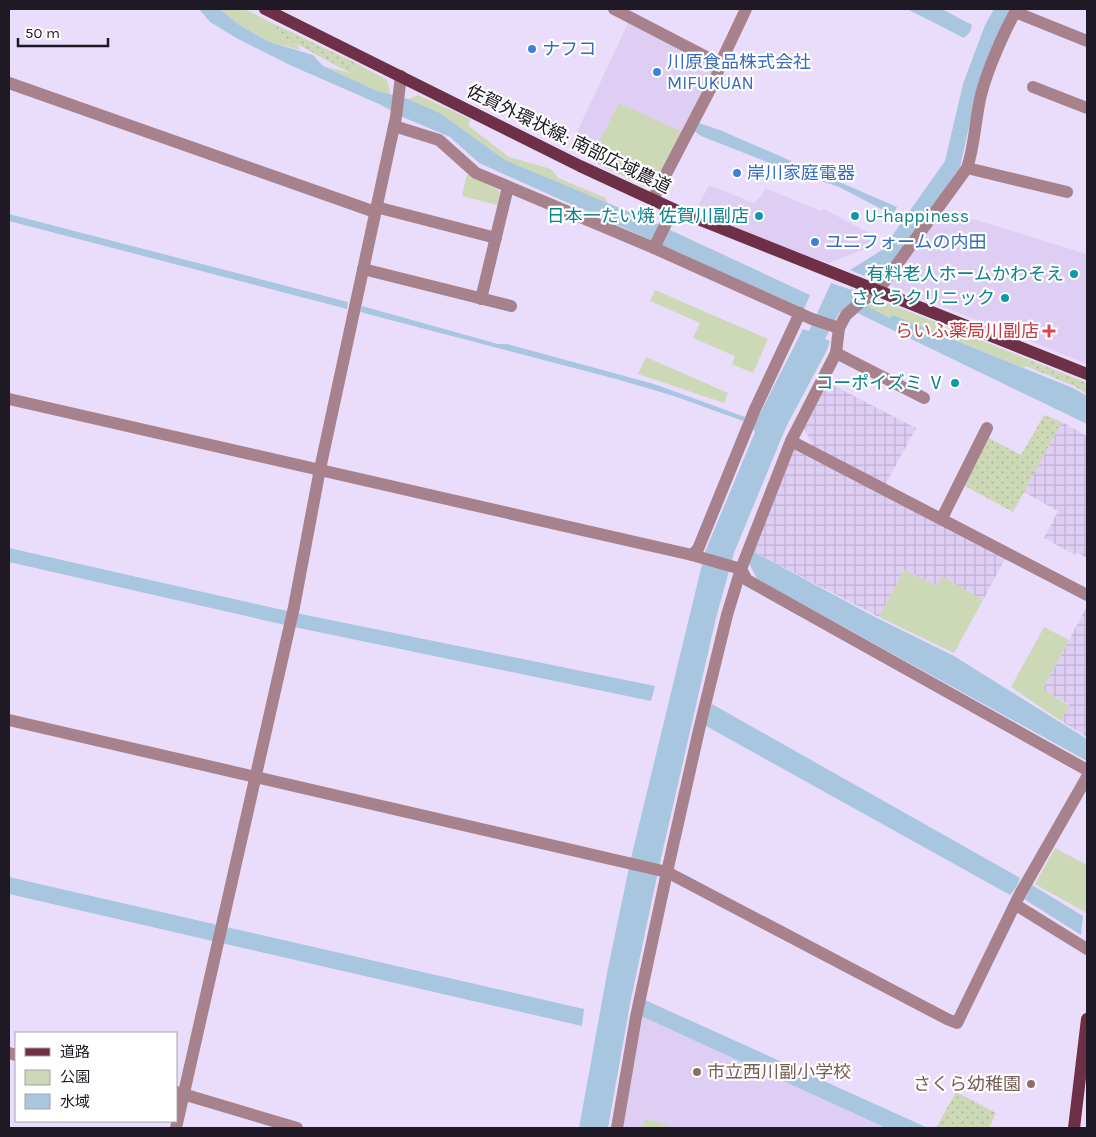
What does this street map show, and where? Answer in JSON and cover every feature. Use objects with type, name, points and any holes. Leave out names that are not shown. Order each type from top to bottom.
[{"type":"main road","name":"佐賀外環状線; 南部広域農道","points":[[265,9],[580,166],[673,209],[877,292],[1087,374]]},
{"type":"main road","points":[[1074,1128],[1087,1019]]},
{"type":"street","points":[[614,9],[720,64]]},
{"type":"street","points":[[653,199],[716,78],[720,64],[746,9]]},
{"type":"street","points":[[617,1128],[636,1017],[667,872],[727,615],[741,569],[791,441],[836,353],[836,328],[846,315],[863,300],[877,292],[967,168],[981,95],[1007,27],[1016,10],[1087,41]]},
{"type":"street","points":[[178,1110],[180,1092],[216,948],[294,607],[320,470],[395,122],[401,76]]},
{"type":"street","points":[[9,83],[376,210],[496,238]]},
{"type":"street","points":[[1033,87],[1087,108]]},
{"type":"street","points":[[395,122],[439,140],[476,173],[508,188],[654,248],[836,328]]},
{"type":"street","points":[[967,168],[1067,192]]},
{"type":"street","points":[[481,299],[508,188]]},
{"type":"street","points":[[654,248],[673,209]]},
{"type":"street","points":[[363,269],[511,306]]},
{"type":"street","points":[[692,555],[698,549],[755,409],[800,313]]},
{"type":"street","points":[[836,353],[924,398]]},
{"type":"street","points":[[9,399],[692,555],[741,569],[747,580],[1087,770]]},
{"type":"street","points":[[942,518],[987,428]]},
{"type":"street","points":[[791,441],[1087,595]]},
{"type":"street","points":[[9,720],[667,872],[957,1023],[1020,894],[1087,777]]},
{"type":"street","points":[[1016,905],[1087,949]]},
{"type":"street","points":[[180,1092],[297,1128]]},
{"type":"shaded area","points":[[629,21],[716,66],[652,190],[569,149]]},
{"type":"shaded area","points":[[709,185],[754,203],[761,196],[765,188],[821,211],[824,209],[879,238],[875,245],[829,263],[800,254],[696,210]]},
{"type":"shaded area","points":[[944,210],[1087,254],[1087,364],[888,285]]},
{"type":"shaded area","points":[[825,381],[916,428],[885,485],[814,448],[803,426]]},
{"type":"shaded area","points":[[1062,422],[1087,436],[1087,558],[1076,552],[1075,555],[1044,538],[1058,511],[1024,492]]},
{"type":"shaded area","points":[[794,447],[1006,557],[983,600],[942,576],[938,586],[904,570],[879,617],[752,551]]},
{"type":"shaded area","points":[[1087,606],[1087,737],[1061,721],[1069,705],[1043,689]]},
{"type":"shaded area","name":"市立西川副小学校","points":[[641,1016],[886,1128],[621,1128]]},
{"type":"green space","points":[[220,9],[245,9],[276,25],[274,35],[297,44],[300,50],[269,42],[238,24]]},
{"type":"green space","points":[[276,25],[356,63],[350,73],[297,44],[274,35]]},
{"type":"green space","points":[[356,63],[387,80],[391,96],[323,66],[350,73]]},
{"type":"green space","points":[[418,95],[470,119],[469,126],[509,157],[551,169],[558,178],[606,198],[607,203],[505,160],[440,113],[408,99]]},
{"type":"green space","points":[[619,103],[682,132],[652,190],[590,160]]},
{"type":"green space","points":[[467,174],[498,190],[500,193],[497,205],[462,196]]},
{"type":"green space","points":[[655,290],[768,339],[753,373],[732,364],[735,356],[693,338],[700,323],[650,301]]},
{"type":"green space","points":[[882,301],[1030,360],[1024,368],[893,315],[889,318],[866,306]]},
{"type":"green space","points":[[646,357],[728,393],[724,403],[638,374]]},
{"type":"green space","points":[[1030,360],[1087,383],[1087,394],[1074,386],[1026,366]]},
{"type":"green space","points":[[1044,415],[1062,422],[1013,512],[963,485],[987,437],[1021,455]]},
{"type":"green space","points":[[904,570],[938,586],[942,576],[983,600],[954,653],[879,617]]},
{"type":"green space","points":[[1044,627],[1069,640],[1043,689],[1069,706],[1061,721],[1011,687]]},
{"type":"green space","points":[[1055,848],[1087,865],[1087,913],[1035,884]]},
{"type":"green space","points":[[956,1092],[996,1113],[989,1128],[936,1128]]},
{"type":"green space","points":[[646,1118],[673,1128],[641,1128]]},
{"type":"water","points":[[199,9],[220,9],[238,24],[269,42],[313,55],[323,66],[377,91],[408,99],[440,113],[505,160],[653,222],[810,295],[804,309],[479,163],[450,137],[292,66],[238,39],[210,22]]},
{"type":"water","points":[[907,9],[942,9],[972,25],[970,32],[964,38]]},
{"type":"water","points":[[994,9],[1011,9],[978,87],[960,167],[891,265],[872,279],[850,270],[882,250],[945,161],[963,84],[985,25]]},
{"type":"water","points":[[699,123],[720,130],[897,207],[893,215],[839,187],[777,166],[701,136],[694,131]]},
{"type":"water","points":[[9,214],[348,302],[347,309],[9,221]]},
{"type":"water","points":[[831,283],[858,292],[856,300],[889,318],[893,315],[1073,388],[1087,396],[1087,424],[847,308],[839,313],[825,339],[830,341],[827,350],[786,427],[734,553],[716,618],[659,867],[630,1004],[608,1128],[579,1128],[608,968],[631,858],[705,552],[755,432],[753,429],[755,423],[803,329],[809,331]]},
{"type":"water","points":[[362,306],[498,344],[507,344],[654,384],[745,417],[743,421],[674,396],[616,379],[360,312]]},
{"type":"water","points":[[9,548],[296,613],[655,686],[651,701],[294,627],[9,562]]},
{"type":"water","points":[[754,552],[873,616],[954,656],[1087,739],[1087,761],[757,579],[749,563]]},
{"type":"water","points":[[712,704],[1020,878],[1017,886],[1010,895],[706,726]]},
{"type":"water","points":[[9,877],[584,1009],[582,1026],[9,894]]},
{"type":"water","points":[[1032,885],[1083,916],[1081,935],[1024,899]]},
{"type":"water","points":[[645,1000],[928,1128],[886,1128],[641,1016]]},
{"type":"place","name":"ナフコ","points":[[532,49]]},
{"type":"place","name":"川原食品株式会社 MIFUKUAN","points":[[657,72]]},
{"type":"place","name":"岸川家庭電器","points":[[737,173]]},
{"type":"place","name":"日本一たい焼 佐賀川副店","points":[[759,216]]},
{"type":"place","name":"U-happiness","points":[[855,216]]},
{"type":"place","name":"ユニフォームの内田","points":[[815,242]]},
{"type":"place","name":"有料老人ホームかわそえ","points":[[1074,274]]},
{"type":"place","name":"さとうクリニック","points":[[1005,298]]},
{"type":"place","name":"らいふ薬局川副店","points":[[1049,331]]},
{"type":"place","name":"コーポイズミ Ⅴ","points":[[955,383]]},
{"type":"place","name":"市立西川副小学校","points":[[697,1072]]},
{"type":"place","name":"さくら幼稚園","points":[[1031,1084]]}]
